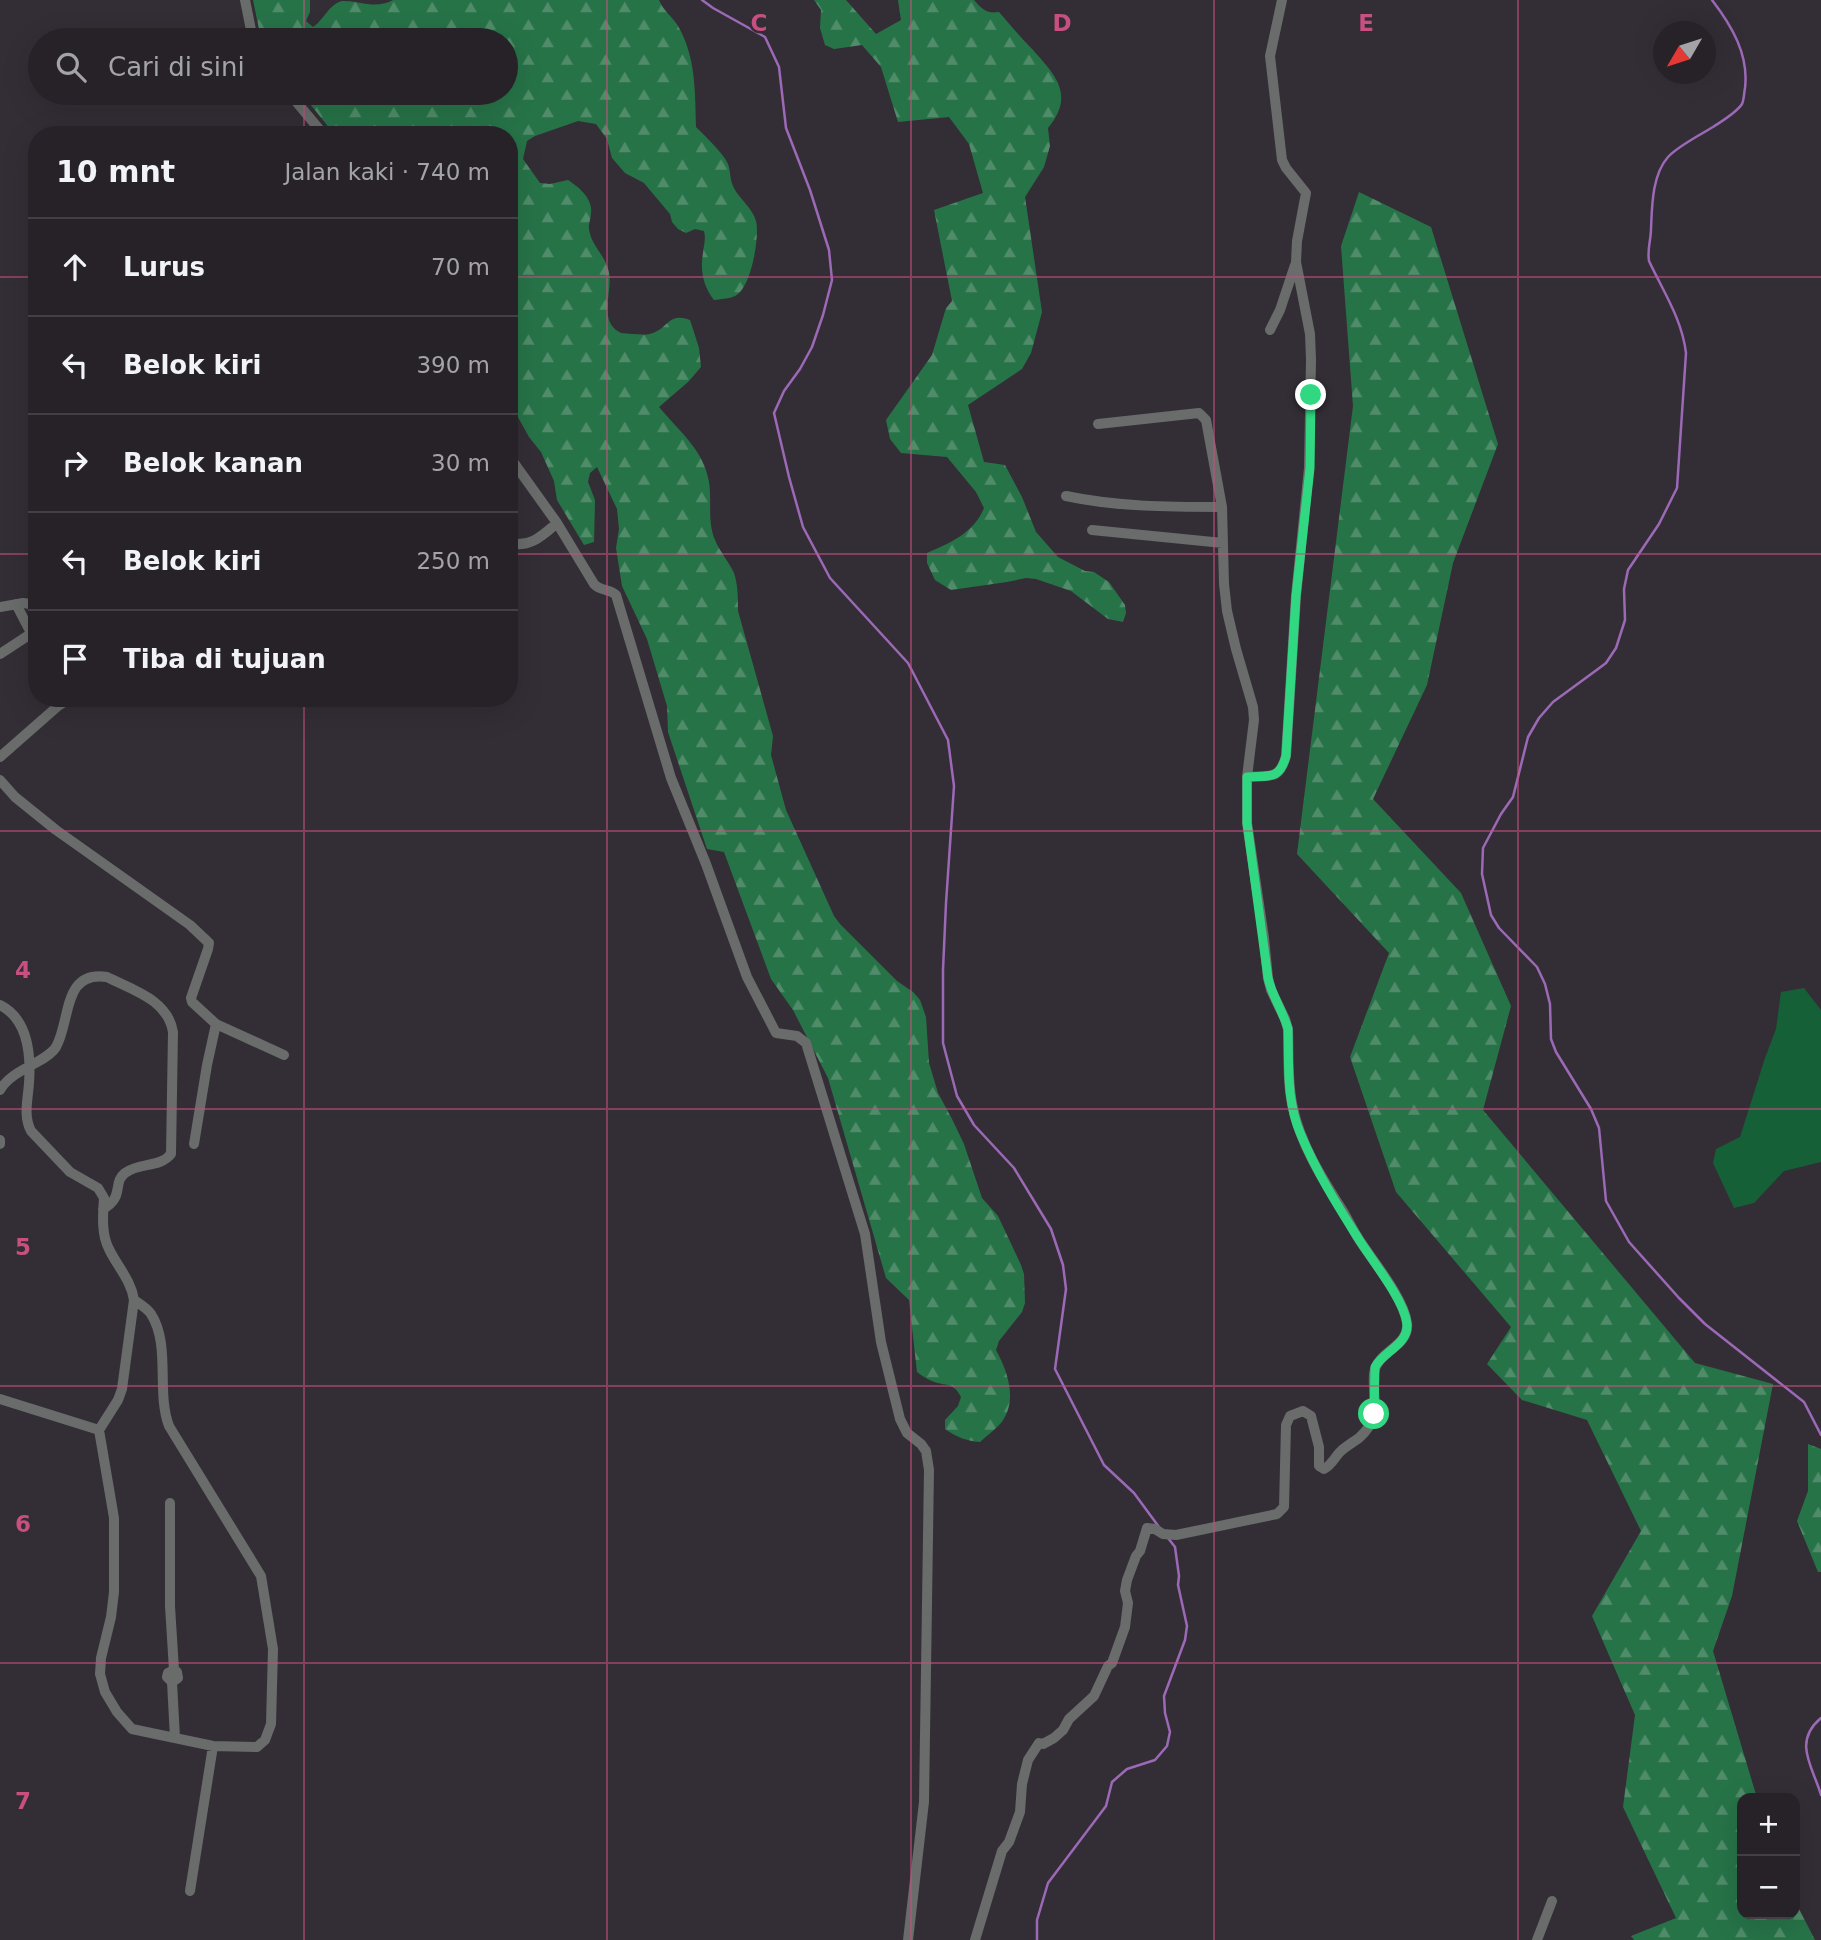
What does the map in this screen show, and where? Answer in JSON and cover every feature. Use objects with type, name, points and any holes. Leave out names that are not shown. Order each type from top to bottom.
[{"type":"street","points":[[245,0],[251,28]]},
{"type":"street","points":[[1247,777],[1275,775],[1282,769],[1286,756],[1296,596],[1310,468],[1310,334],[1296,262],[1306,193],[1282,160],[1269,56],[1282,0]]},
{"type":"street","points":[[299,105],[316,126]]},
{"type":"street","points":[[1270,330],[1280,310],[1296,262]]},
{"type":"street","points":[[975,1940],[1002,1851],[1009,1842],[1020,1812],[1022,1784],[1028,1760],[1039,1743],[1043,1744],[1063,1730],[1069,1719],[1099,1689],[1125,1627],[1127,1580],[1147,1528],[1176,1535],[1277,1514],[1284,1507],[1286,1424],[1290,1416],[1303,1411],[1311,1416],[1319,1447],[1319,1466],[1324,1469],[1331,1465],[1340,1451],[1357,1440],[1373,1421],[1375,1367],[1378,1360],[1406,1334],[1407,1321],[1402,1308],[1388,1281],[1328,1189],[1295,1119],[1290,1095],[1288,1029],[1268,978],[1247,823],[1247,777],[1254,720],[1253,707],[1228,619],[1224,584],[1222,507],[1206,419],[1199,413],[1098,424]]},
{"type":"street","points":[[518,469],[557,523],[594,584],[616,595],[671,778],[754,994],[776,1033],[797,1036],[806,1043],[865,1234],[881,1342],[900,1419],[907,1433],[926,1451],[929,1470],[924,1802],[908,1940]]},
{"type":"street","points":[[1066,496],[1124,505],[1222,507]]},
{"type":"street","points":[[518,544],[533,542],[557,523]]},
{"type":"street","points":[[1091,530],[1223,543]]},
{"type":"street","points":[[0,607],[28,603]]},
{"type":"street","points":[[16,604],[28,627]]},
{"type":"street","points":[[0,654],[28,636]]},
{"type":"street","points":[[0,757],[57,707]]},
{"type":"street","points":[[0,780],[15,797],[56,830],[204,937],[209,943],[208,949],[191,998],[192,1002],[216,1024],[284,1055]]},
{"type":"street","points":[[0,1090],[10,1078],[54,1051],[71,995],[77,985],[89,977],[107,977],[155,1002],[172,1021],[170,1154],[162,1162],[127,1171],[122,1176],[115,1200],[103,1209]]},
{"type":"street","points":[[0,1005],[16,1018],[28,1046],[30,1065],[27,1124],[71,1172],[102,1192],[104,1238],[133,1291],[122,1389],[99,1430],[114,1518],[114,1591],[100,1674],[106,1692],[117,1712],[132,1729],[213,1746],[257,1747],[268,1735],[271,1724],[273,1648],[261,1576],[169,1426],[165,1410],[158,1328],[150,1311],[134,1300]]},
{"type":"street","points":[[194,1144],[216,1024]]},
{"type":"street","points":[[0,1399],[99,1430]]},
{"type":"street","points":[[170,1503],[173,1671],[177,1672],[178,1678],[172,1682],[175,1738]]},
{"type":"street","points":[[190,1892],[213,1746]]},
{"type":"street","points":[[1537,1940],[1552,1901]]},
{"type":"green space","points":[[253,0],[310,0],[310,12],[306,21],[313,27],[333,5],[342,1],[380,4],[393,0],[659,0],[678,26],[691,62],[696,127],[726,160],[733,186],[756,221],[757,238],[753,262],[741,291],[733,297],[714,300],[707,289],[702,272],[704,231],[695,229],[686,233],[678,229],[670,214],[644,183],[625,173],[612,158],[607,139],[596,124],[578,121],[535,136],[527,141],[523,159],[540,183],[568,180],[588,198],[591,208],[590,235],[609,273],[608,314],[614,328],[621,333],[648,334],[673,319],[690,320],[699,348],[701,367],[659,407],[696,450],[706,471],[713,533],[735,578],[738,611],[773,736],[771,755],[786,810],[834,916],[897,981],[920,1000],[926,1017],[929,1063],[938,1093],[964,1144],[982,1198],[998,1216],[1024,1274],[1025,1303],[1022,1312],[999,1341],[996,1350],[1007,1377],[1009,1405],[1001,1423],[980,1442],[962,1438],[945,1429],[945,1420],[958,1406],[961,1397],[952,1386],[932,1381],[917,1372],[909,1300],[886,1278],[828,1078],[793,1010],[771,979],[724,852],[707,849],[668,732],[667,706],[647,639],[622,586],[616,548],[619,529],[617,509],[597,467],[590,473],[588,482],[595,500],[594,542],[584,545],[557,500],[554,481],[541,452],[518,417],[518,126],[328,126],[311,105],[518,105],[518,28],[259,28]]},
{"type":"green space","points":[[814,0],[846,0],[876,34],[901,20],[898,0],[974,0],[985,10],[999,12],[1055,77],[1061,96],[1056,116],[1048,128],[1050,146],[1044,167],[1025,197],[1042,312],[1031,353],[1022,369],[968,405],[984,462],[1005,465],[1036,532],[1058,557],[1085,571],[1094,572],[1109,582],[1125,605],[1123,622],[1108,619],[1071,591],[1036,579],[1026,578],[951,590],[935,580],[927,563],[927,553],[968,531],[984,508],[976,492],[947,457],[901,453],[890,439],[886,420],[932,355],[946,308],[952,301],[934,210],[983,193],[969,144],[949,117],[898,122],[881,67],[862,45],[834,49],[825,45],[820,28],[821,10]]},
{"type":"green space","points":[[1359,192],[1431,227],[1498,444],[1453,563],[1427,685],[1373,799],[1461,893],[1511,1006],[1483,1110],[1695,1363],[1773,1384],[1732,1596],[1713,1651],[1756,1793],[1737,1793],[1737,1919],[1800,1919],[1800,1911],[1815,1940],[1634,1940],[1631,1936],[1676,1918],[1623,1807],[1635,1715],[1592,1616],[1641,1531],[1587,1420],[1522,1400],[1487,1364],[1511,1327],[1396,1192],[1350,1057],[1389,953],[1297,854],[1353,406],[1341,246]]},
{"type":"green space","points":[[1804,988],[1821,1010],[1821,1162],[1784,1171],[1754,1203],[1734,1208],[1713,1163],[1716,1149],[1740,1137],[1776,1029],[1781,992]]},
{"type":"green space","points":[[1808,1444],[1821,1449],[1821,1572],[1818,1572],[1797,1521],[1808,1491]]},
{"type":"waterway","points":[[702,0],[765,37],[779,67],[786,128],[829,250],[832,280],[823,315],[812,347],[784,391],[774,413],[803,527],[830,578],[908,663],[948,740],[954,786],[943,970],[943,1043],[957,1096],[974,1125],[1014,1168],[1051,1229],[1063,1265],[1066,1289],[1055,1369],[1104,1465],[1134,1493],[1159,1527]]},
{"type":"waterway","points":[[1712,0],[1726,20],[1742,53],[1746,76],[1743,101],[1733,114],[1677,149],[1663,164],[1654,191],[1649,249],[1649,261],[1676,317],[1686,353],[1677,488],[1659,524],[1628,570],[1624,589],[1625,620],[1616,648],[1606,663],[1553,702],[1528,737],[1513,797],[1483,848],[1482,874],[1491,915],[1499,928],[1537,967],[1545,984],[1550,1004],[1551,1039],[1599,1128],[1606,1201],[1629,1242],[1705,1324],[1804,1402],[1821,1435]]},
{"type":"waterway","points":[[1037,1940],[1037,1920],[1048,1883],[1106,1806],[1112,1782],[1127,1769],[1155,1760],[1167,1746],[1170,1732],[1164,1696],[1185,1640],[1187,1626],[1178,1585],[1175,1547],[1168,1538]]},
{"type":"waterway","points":[[1821,1718],[1812,1727],[1806,1746],[1821,1795]]},
{"type":"route","points":[[1311,395],[1310,468],[1296,596],[1286,756],[1282,769],[1275,775],[1247,777],[1247,823],[1268,978],[1288,1029],[1290,1095],[1295,1119],[1328,1189],[1388,1281],[1407,1321],[1406,1334],[1378,1360],[1375,1367],[1374,1414]]}]
